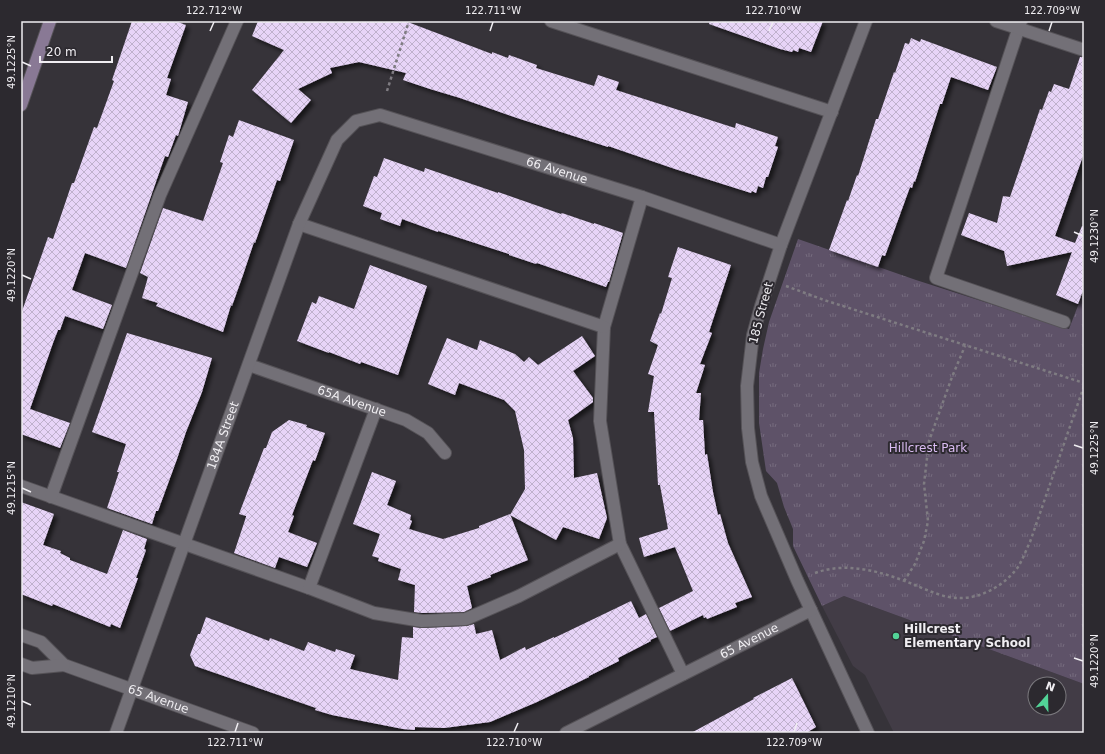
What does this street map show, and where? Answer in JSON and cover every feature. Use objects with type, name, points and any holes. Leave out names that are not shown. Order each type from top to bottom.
[{"type":"main road","points":[[21,105],[50,21]]},
{"type":"street","points":[[51,497],[160,195],[236,21]]},
{"type":"street","points":[[551,21],[832,112]]},
{"type":"street","name":"185 Street","points":[[810,610],[761,496],[752,462],[748,428],[747,386],[752,335],[761,306],[781,245],[866,21]]},
{"type":"street","points":[[996,21],[1019,25],[1084,50]]},
{"type":"street","points":[[1019,25],[936,278],[1064,322]]},
{"type":"street","name":"66 Avenue","points":[[337,140],[356,121],[380,115],[642,197],[781,245]]},
{"type":"street","name":"184A Street","points":[[116,733],[299,224],[337,140]]},
{"type":"street","points":[[642,197],[604,327],[600,421],[620,544],[683,674]]},
{"type":"street","points":[[299,224],[604,327]]},
{"type":"street","name":"65A Avenue","points":[[249,365],[406,420],[428,433],[445,453]]},
{"type":"street","points":[[309,588],[376,409]]},
{"type":"street","points":[[21,486],[309,588],[374,613],[422,621],[466,619],[519,596],[620,544]]},
{"type":"street","points":[[810,610],[868,733]]},
{"type":"street","name":"65 Avenue","points":[[566,733],[810,610]]},
{"type":"street","name":"65 Avenue","points":[[21,634],[41,642],[64,665]]},
{"type":"street","name":"65 Avenue","points":[[21,664],[32,668],[64,665],[253,733]]},
{"type":"path","points":[[387,91],[409,21]]},
{"type":"path","points":[[783,284],[824,300],[1084,385],[1030,542],[1018,567],[1001,584],[981,595],[958,598],[933,592],[904,581],[855,568],[830,568],[809,576]]},
{"type":"path","points":[[904,581],[915,564],[924,541],[928,521],[924,484],[929,441],[965,346]]},
{"type":"shaded area","name":"Hillcrest Elementary School","points":[[844,596],[1062,676],[1027,676],[1027,716],[1067,716],[1067,678],[1084,684],[1084,733],[894,733],[865,675],[853,666],[822,606]]},
{"type":"green space","name":"Hillcrest Park","points":[[798,239],[916,280],[1069,329],[1084,290],[1084,684],[1067,678],[1067,676],[1062,676],[844,596],[822,606],[793,546],[793,529],[784,507],[777,483],[766,471],[759,423],[759,373],[769,322]]},
{"type":"building","points":[[132,21],[175,21],[186,25],[167,78],[171,79],[166,95],[188,102],[178,136],[176,135],[168,157],[165,156],[126,268],[85,253],[72,290],[112,305],[103,329],[65,316],[53,343],[30,409],[70,423],[60,448],[21,434],[21,314],[48,237],[53,239],[72,183],[74,183],[94,127],[97,128],[114,81],[112,80]]},
{"type":"building","points":[[258,21],[405,21],[492,54],[492,52],[508,58],[509,55],[537,65],[536,68],[594,86],[598,75],[619,82],[616,90],[735,128],[736,123],[778,137],[775,146],[778,147],[763,188],[758,186],[756,193],[752,191],[751,193],[403,80],[406,73],[359,62],[330,68],[332,73],[298,89],[311,100],[291,123],[252,90],[284,50],[252,36]]},
{"type":"building","points":[[710,21],[823,21],[811,52],[799,48],[798,52],[793,50],[792,52],[709,24]]},
{"type":"building","points":[[911,38],[920,42],[921,39],[997,67],[988,90],[951,77],[942,104],[940,104],[915,182],[914,181],[912,188],[910,187],[885,256],[882,255],[878,267],[829,250],[847,200],[848,201],[857,175],[858,176],[876,119],[878,119],[905,43],[909,44]]},
{"type":"building","points":[[1080,57],[1084,57],[1084,153],[1055,236],[1075,243],[1082,226],[1084,226],[1084,288],[1078,304],[1056,295],[1072,252],[1007,266],[1004,251],[961,235],[969,213],[997,223],[1003,196],[1010,197],[1040,109],[1042,110],[1049,91],[1051,92],[1054,84],[1069,89]]},
{"type":"building","points":[[239,120],[294,140],[280,181],[277,180],[255,243],[254,242],[232,306],[231,305],[223,332],[156,306],[158,303],[142,298],[148,277],[140,273],[163,208],[203,221],[223,163],[220,162],[229,135],[233,137]]},
{"type":"building","points":[[384,158],[424,172],[425,168],[561,214],[562,213],[623,233],[609,282],[606,287],[402,219],[400,226],[380,219],[382,213],[363,206],[374,176],[377,177]]},
{"type":"building","points":[[678,247],[731,265],[709,332],[712,333],[700,364],[705,365],[696,393],[701,393],[699,420],[703,420],[705,455],[707,454],[718,515],[720,514],[728,543],[752,597],[735,603],[737,607],[707,619],[706,617],[704,618],[703,615],[670,631],[659,608],[693,591],[675,547],[644,557],[639,538],[668,529],[660,485],[658,485],[654,412],[648,412],[654,376],[648,374],[658,345],[650,341],[660,313],[661,314],[672,278],[668,277]]},
{"type":"building","points":[[370,265],[427,286],[398,375],[361,362],[360,364],[297,341],[312,302],[316,304],[319,296],[354,309]]},
{"type":"building","points":[[127,333],[212,358],[202,392],[152,524],[107,508],[119,472],[117,472],[126,444],[92,432]]},
{"type":"building","points":[[582,336],[595,356],[573,371],[593,398],[593,402],[568,420],[573,438],[574,478],[597,473],[607,518],[599,539],[563,527],[556,540],[510,515],[525,489],[524,450],[515,411],[504,400],[459,383],[455,395],[428,384],[447,338],[477,350],[480,340],[515,354],[524,362],[529,357],[538,365]]},
{"type":"building","points":[[289,420],[307,425],[306,427],[325,433],[292,515],[294,516],[288,532],[317,543],[307,567],[279,557],[275,568],[234,553],[246,517],[239,514],[264,448],[266,448],[272,432]]},
{"type":"building","points":[[372,472],[396,481],[387,505],[411,515],[410,520],[412,521],[409,529],[443,539],[479,528],[479,526],[510,514],[528,560],[467,586],[472,608],[464,612],[414,612],[415,585],[398,580],[401,569],[378,561],[379,558],[372,556],[380,534],[353,524]]},
{"type":"building","points":[[21,502],[54,514],[43,545],[61,551],[60,553],[70,558],[70,560],[107,574],[123,530],[147,539],[144,549],[146,550],[136,578],[138,578],[120,628],[111,624],[110,627],[53,604],[52,606],[21,594]]},
{"type":"building","points":[[631,601],[639,618],[646,614],[657,637],[618,658],[619,661],[537,702],[490,722],[444,728],[415,727],[415,730],[403,729],[332,715],[315,710],[316,708],[195,666],[190,655],[206,617],[269,641],[270,638],[304,651],[308,642],[335,652],[336,649],[355,655],[350,669],[398,680],[402,637],[413,638],[413,627],[466,626],[474,624],[476,634],[492,630],[500,660],[525,647],[526,650],[554,638]]},
{"type":"building","points":[[792,678],[816,727],[806,733],[691,733],[754,699],[753,698]]},
{"type":"place","name":"Hillcrest Elementary School","points":[[896,636]]}]
